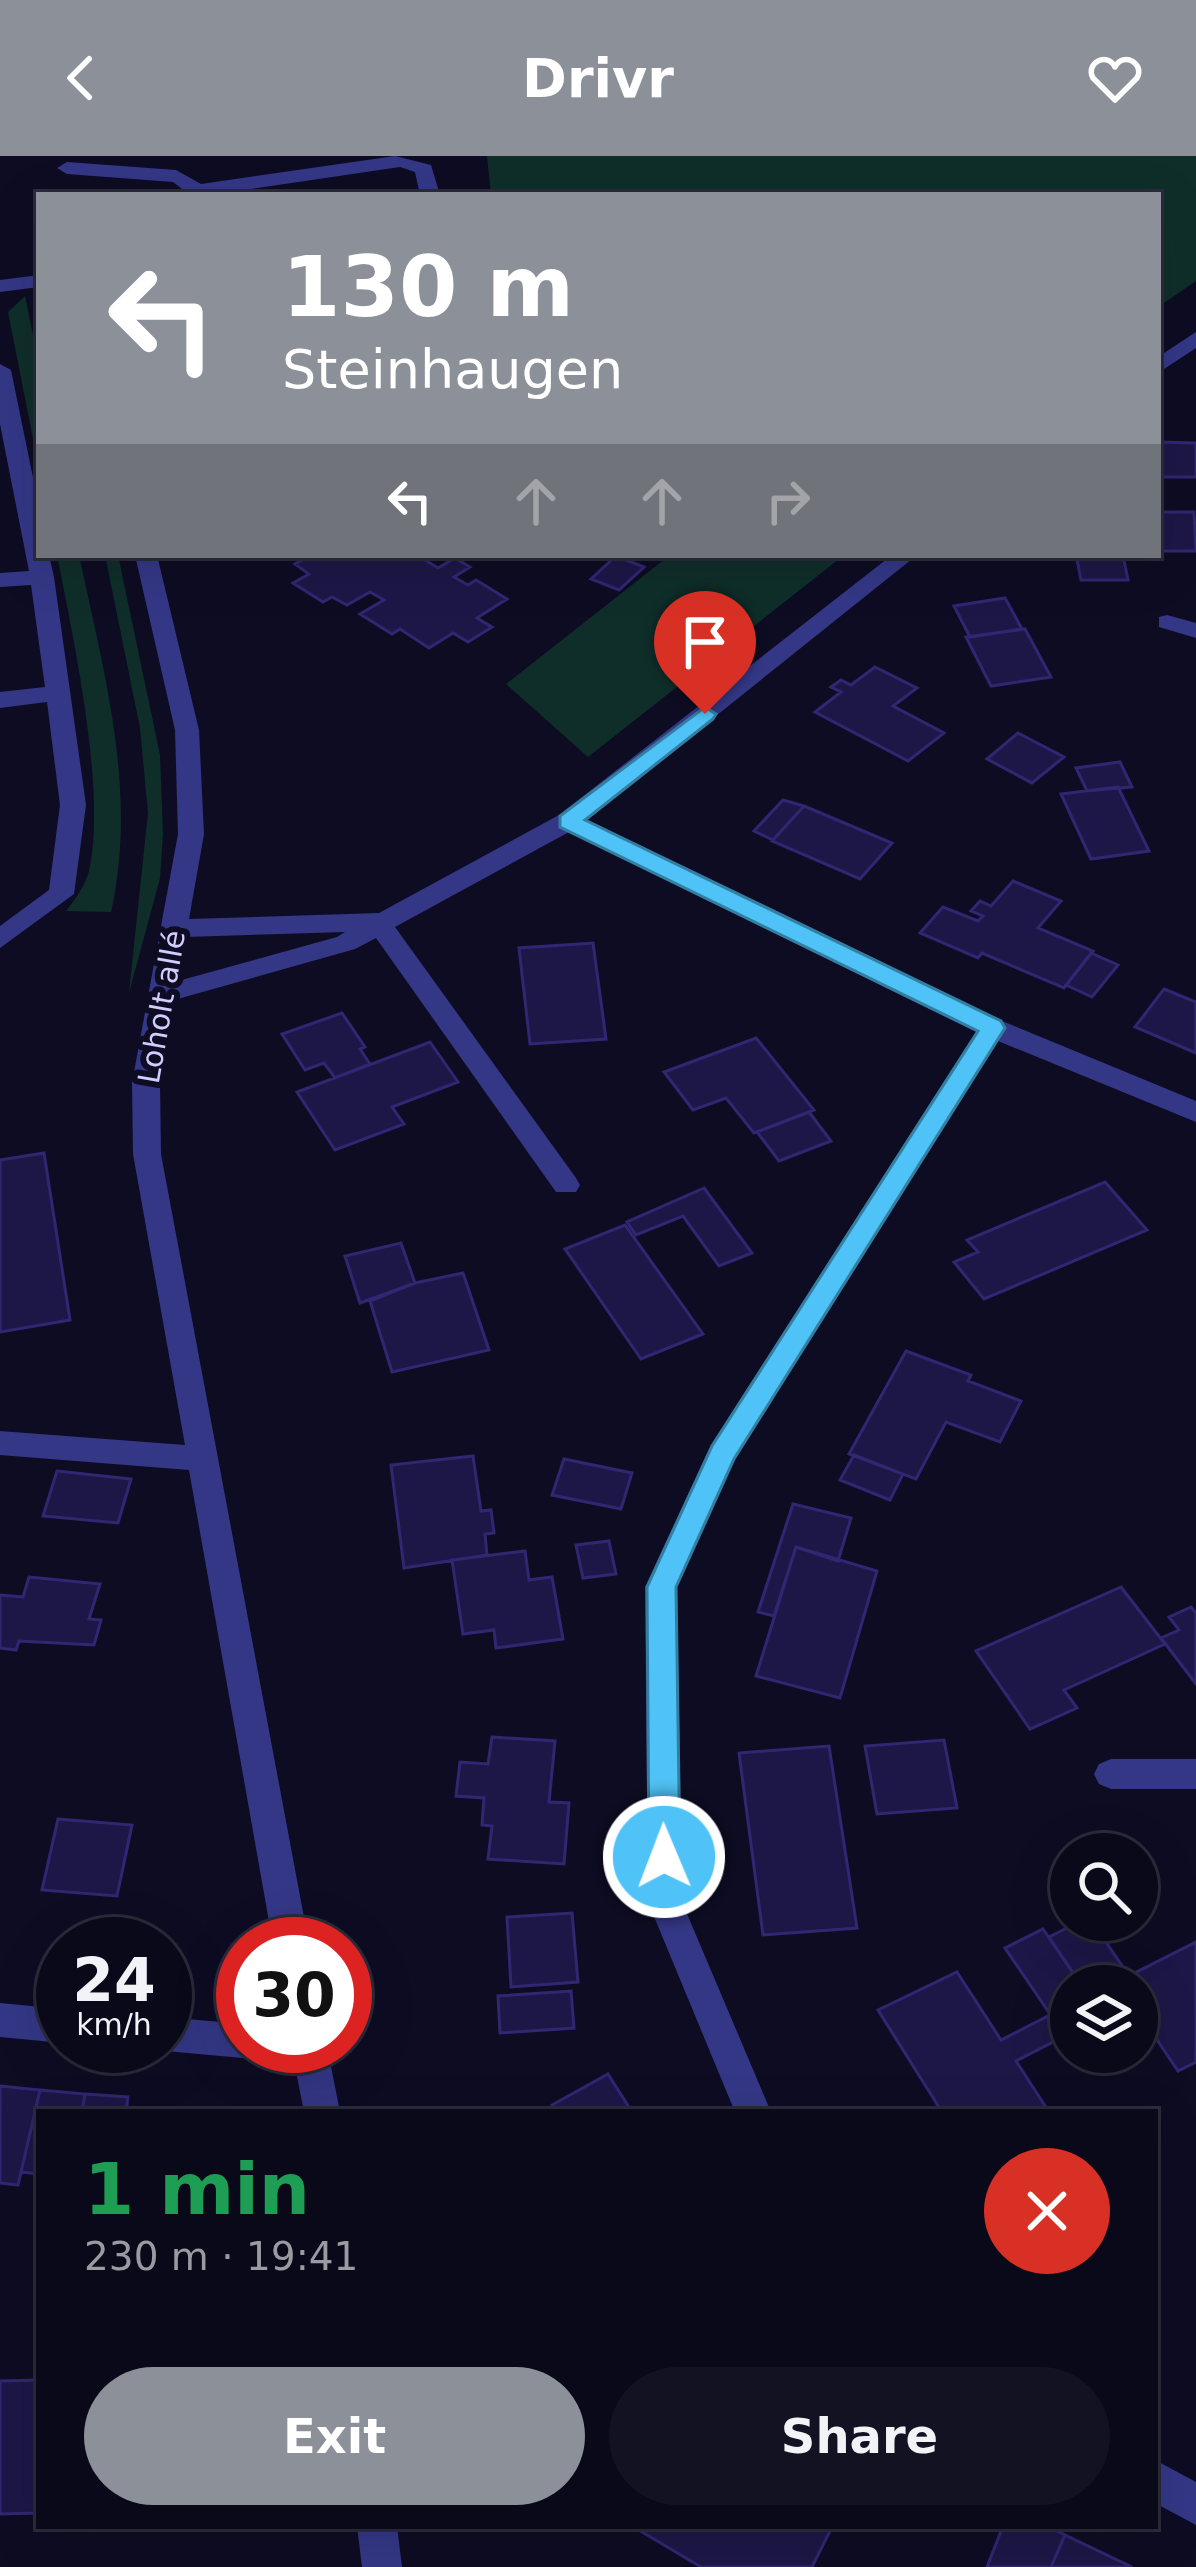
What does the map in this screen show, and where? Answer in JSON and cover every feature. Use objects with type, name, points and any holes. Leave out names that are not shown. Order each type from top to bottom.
[{"type":"street","points":[[66,192],[69,162],[176,176],[199,192],[401,160],[424,169],[429,192]]},
{"type":"street","points":[[0,286],[36,281]]},
{"type":"street","points":[[1176,361],[1196,338]]},
{"type":"street","points":[[0,370],[5,419],[36,551]]},
{"type":"street","points":[[0,939],[61,894],[73,805],[38,558]]},
{"type":"street","name":"Loholt allé","points":[[147,558],[187,730],[191,834],[146,1083],[147,1154],[286,1917]]},
{"type":"street","points":[[160,995],[346,943],[568,821],[902,558]]},
{"type":"street","points":[[0,580],[42,577]]},
{"type":"street","points":[[1167,622],[1196,631]]},
{"type":"street","points":[[0,700],[58,693]]},
{"type":"street","points":[[568,821],[992,1028],[1196,1112]]},
{"type":"street","points":[[176,928],[378,922]]},
{"type":"street","points":[[378,922],[566,1185]]},
{"type":"street","points":[[752,2109],[665,1902],[662,1587],[722,1454],[992,1028]]},
{"type":"street","points":[[0,1443],[203,1459]]},
{"type":"street","points":[[1111,1774],[1196,1774]]},
{"type":"street","points":[[0,2020],[36,2023]]},
{"type":"street","points":[[315,2073],[321,2109]]},
{"type":"street","points":[[1158,2482],[1196,2505]]},
{"type":"street","points":[[377,2529],[382,2567]]},
{"type":"green space","points":[[487,156],[1196,156],[1196,281],[1161,305],[1161,192],[491,192]]},
{"type":"green space","points":[[25,296],[36,349],[36,454],[8,312]]},
{"type":"green space","points":[[58,558],[80,558],[115,733],[121,822],[111,912],[66,911],[89,871],[94,799]]},
{"type":"green space","points":[[106,558],[119,558],[160,755],[160,878],[129,993],[148,813],[140,728]]},
{"type":"green space","points":[[666,558],[840,558],[588,757],[506,684]]},
{"type":"building","points":[[1161,442],[1196,443],[1196,477],[1161,477]]},
{"type":"building","points":[[1161,512],[1194,512],[1196,551],[1161,551]]},
{"type":"building","points":[[306,558],[422,558],[438,568],[455,558],[470,567],[454,577],[468,585],[476,580],[507,599],[477,618],[492,627],[468,642],[453,633],[429,648],[400,629],[392,634],[360,614],[384,600],[370,592],[347,605],[332,597],[323,602],[293,583],[309,574],[295,564]]},
{"type":"building","points":[[614,558],[644,567],[619,590],[591,579]]},
{"type":"building","points":[[1077,558],[1124,558],[1128,580],[1081,580]]},
{"type":"building","points":[[1005,598],[1022,629],[970,637],[954,606]]},
{"type":"building","points":[[1025,629],[1051,677],[991,686],[966,637]]},
{"type":"building","points":[[875,667],[917,688],[893,706],[944,733],[908,761],[815,712],[841,692],[831,687],[841,680],[851,685]]},
{"type":"building","points":[[1018,733],[1064,757],[1032,783],[987,759]]},
{"type":"building","points":[[1120,762],[1132,787],[1087,791],[1076,768]]},
{"type":"building","points":[[1118,787],[1149,851],[1091,859],[1061,794]]},
{"type":"building","points":[[783,800],[804,806],[773,840],[754,831]]},
{"type":"building","points":[[804,806],[892,843],[860,879],[772,841]]},
{"type":"building","points":[[1013,881],[1061,901],[1038,928],[1093,951],[1064,988],[920,933],[943,907],[978,921],[983,916],[971,911],[980,901],[991,906]]},
{"type":"building","points":[[593,943],[606,1039],[530,1044],[519,948]]},
{"type":"building","points":[[1091,953],[1118,965],[1092,997],[1066,985]]},
{"type":"building","points":[[1164,989],[1196,1002],[1196,1053],[1135,1027]]},
{"type":"building","points":[[342,1013],[365,1047],[360,1049],[370,1064],[335,1078],[324,1063],[305,1070],[282,1034]]},
{"type":"building","points":[[756,1038],[814,1110],[754,1133],[726,1098],[693,1110],[664,1072]]},
{"type":"building","points":[[430,1042],[458,1082],[392,1107],[404,1124],[335,1150],[297,1092]]},
{"type":"building","points":[[809,1112],[831,1141],[779,1161],[757,1132]]},
{"type":"building","points":[[44,1153],[70,1320],[0,1332],[0,1160]]},
{"type":"building","points":[[1105,1182],[1147,1230],[984,1299],[954,1262],[978,1252],[967,1240]]},
{"type":"building","points":[[704,1188],[752,1253],[719,1266],[683,1216],[636,1235],[627,1222]]},
{"type":"building","points":[[625,1225],[703,1334],[641,1359],[565,1249]]},
{"type":"building","points":[[401,1243],[415,1283],[360,1303],[345,1256]]},
{"type":"building","points":[[463,1273],[489,1350],[392,1372],[370,1301],[415,1283]]},
{"type":"building","points":[[906,1351],[971,1375],[968,1381],[1021,1401],[1000,1442],[946,1422],[916,1479],[849,1454]]},
{"type":"building","points":[[854,1455],[903,1474],[890,1500],[840,1480]]},
{"type":"building","points":[[473,1456],[481,1511],[491,1510],[494,1533],[485,1534],[487,1555],[404,1568],[391,1465]]},
{"type":"building","points":[[564,1459],[632,1473],[621,1509],[552,1495]]},
{"type":"building","points":[[57,1471],[131,1479],[118,1523],[43,1516]]},
{"type":"building","points":[[793,1504],[851,1518],[838,1561],[796,1547],[774,1616],[758,1612]]},
{"type":"building","points":[[609,1541],[616,1574],[583,1578],[576,1545]]},
{"type":"building","points":[[796,1547],[877,1571],[840,1698],[756,1676]]},
{"type":"building","points":[[525,1551],[529,1580],[552,1577],[563,1639],[496,1648],[494,1630],[463,1634],[452,1560]]},
{"type":"building","points":[[29,1577],[100,1584],[89,1619],[101,1620],[94,1645],[19,1641],[16,1650],[0,1648],[0,1595],[23,1597]]},
{"type":"building","points":[[1121,1587],[1165,1644],[1064,1690],[1077,1708],[1030,1729],[976,1651]]},
{"type":"building","points":[[1191,1607],[1196,1613],[1196,1684],[1161,1638],[1179,1630],[1169,1617]]},
{"type":"building","points":[[492,1737],[555,1741],[549,1802],[569,1803],[564,1864],[488,1859],[492,1826],[482,1825],[484,1798],[456,1796],[460,1762],[488,1764]]},
{"type":"building","points":[[944,1740],[957,1808],[877,1814],[865,1746]]},
{"type":"building","points":[[829,1746],[857,1928],[763,1935],[739,1753]]},
{"type":"building","points":[[58,1819],[132,1825],[117,1896],[42,1890]]},
{"type":"building","points":[[572,1913],[578,1982],[511,1987],[507,1917]]},
{"type":"building","points":[[1043,1929],[1068,1965],[1050,1965],[1050,2014],[1005,1948]]},
{"type":"building","points":[[1052,1941],[1105,1941],[1122,1965],[1068,1965]]},
{"type":"building","points":[[1196,1942],[1196,2062],[1178,2071],[1158,2041],[1158,1965],[1151,1965]]},
{"type":"building","points":[[957,1972],[1001,2040],[1050,2015],[1050,2044],[1016,2061],[1047,2109],[940,2109],[878,2010]]},
{"type":"building","points":[[571,1991],[574,2028],[500,2033],[498,1996]]},
{"type":"building","points":[[608,2074],[630,2109],[554,2109],[552,2105]]},
{"type":"building","points":[[0,2086],[40,2090],[18,2185],[0,2183]]},
{"type":"building","points":[[40,2090],[85,2094],[82,2109],[36,2109],[36,2174],[21,2172]]},
{"type":"building","points":[[85,2094],[128,2097],[126,2109],[82,2109]]},
{"type":"building","points":[[36,2380],[36,2513],[0,2514],[0,2381]]},
{"type":"building","points":[[637,2529],[830,2531],[812,2567],[701,2567]]},
{"type":"building","points":[[1002,2529],[1053,2529],[1065,2535],[1051,2567],[987,2567]]},
{"type":"building","points":[[1065,2535],[1132,2567],[1051,2567]]},
{"type":"route","points":[[664,1857],[662,1587],[722,1454],[992,1028],[568,821],[705,714]]}]
